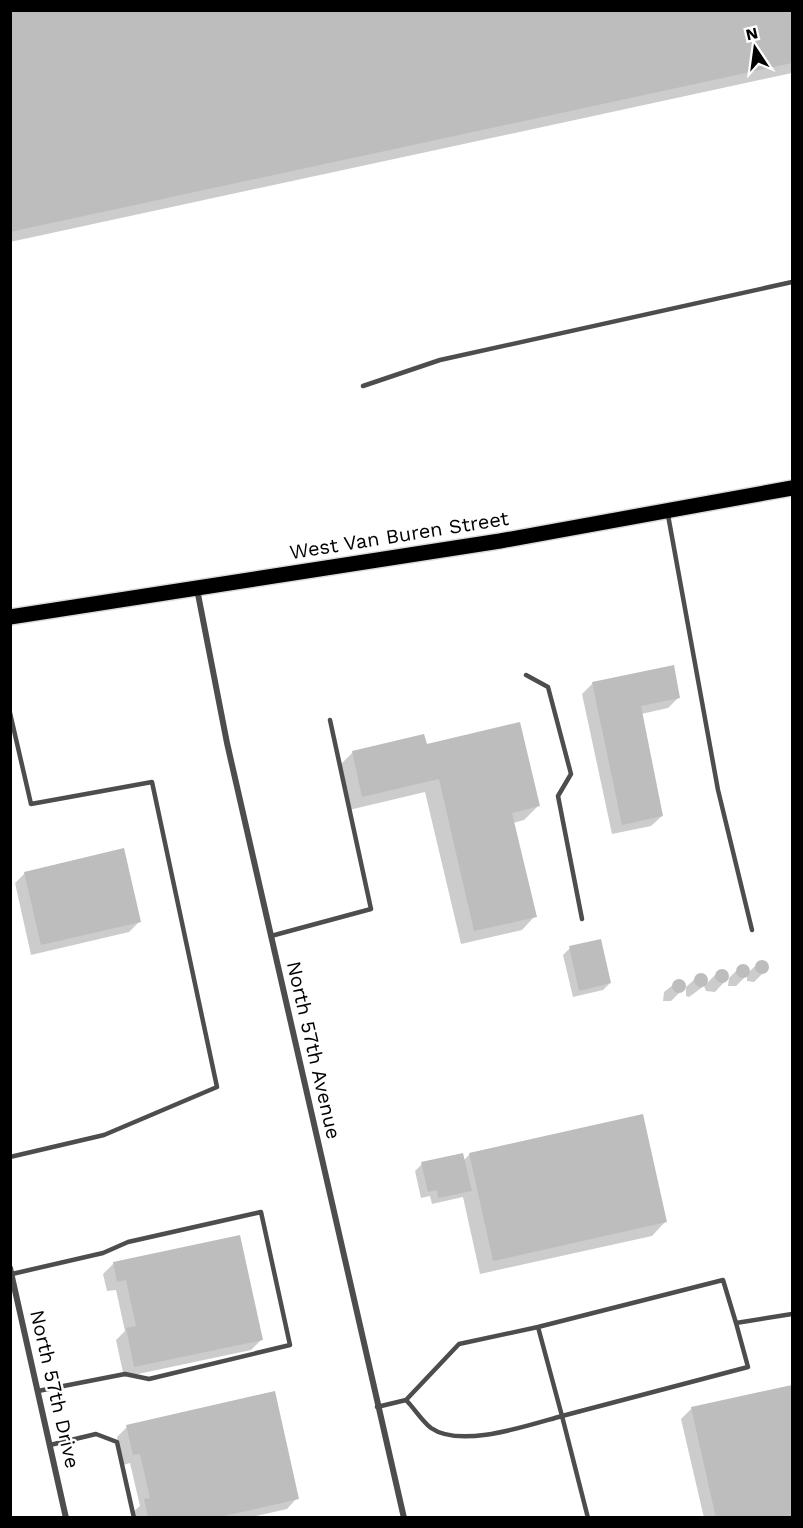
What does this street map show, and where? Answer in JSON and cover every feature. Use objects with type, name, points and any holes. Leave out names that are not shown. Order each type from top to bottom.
[{"type":"main road","name":"West Van Buren Street","points":[[10,617],[668,512],[792,488]]},
{"type":"street","name":"North 57th Avenue","points":[[197,588],[227,743],[404,1518]]},
{"type":"street","name":"North 57th Drive","points":[[11,1271],[66,1518]]},
{"type":"lane","points":[[363,386],[440,360],[792,282]]},
{"type":"lane","points":[[668,512],[718,790],[752,930]]},
{"type":"lane","points":[[526,675],[548,687],[571,774],[558,796],[582,919]]},
{"type":"lane","points":[[10,713],[31,804],[152,782],[217,1087],[104,1135],[10,1157]]},
{"type":"lane","points":[[271,936],[371,909],[330,720]]},
{"type":"lane","points":[[11,1271],[103,1253],[128,1242],[261,1212],[290,1345],[149,1379],[125,1374],[38,1391]]},
{"type":"lane","points":[[377,1407],[406,1400],[459,1344],[538,1327],[723,1280],[748,1367],[509,1431],[465,1437],[432,1428],[406,1400]]},
{"type":"lane","points":[[736,1323],[792,1314]]},
{"type":"lane","points":[[538,1327],[588,1518]]},
{"type":"lane","points":[[50,1445],[96,1434],[117,1442],[134,1518]]},
{"type":"building","points":[[10,10],[792,10],[792,63],[10,232]]},
{"type":"building","points":[[674,665],[680,698],[641,706],[663,816],[622,825],[592,682]]},
{"type":"building","points":[[520,722],[540,806],[512,813],[537,917],[474,931],[439,779],[362,797],[352,751],[424,734],[427,744]]},
{"type":"building","points":[[124,848],[141,922],[41,945],[24,872]]},
{"type":"building","points":[[601,939],[611,983],[579,991],[569,946]]},
{"type":"building","points":[[762,960],[767,962],[769,967],[767,972],[762,974],[757,972],[755,967],[757,962]]},
{"type":"building","points":[[743,964],[748,966],[750,971],[748,976],[743,978],[738,976],[736,971],[738,966]]},
{"type":"building","points":[[719,969],[725,969],[729,976],[725,983],[719,983],[715,979],[715,973]]},
{"type":"building","points":[[701,973],[706,975],[708,980],[706,985],[701,987],[696,985],[694,980],[696,975]]},
{"type":"building","points":[[676,979],[682,979],[686,986],[682,993],[676,993],[672,989],[672,983]]},
{"type":"building","points":[[643,1114],[667,1222],[493,1261],[469,1153]]},
{"type":"building","points":[[463,1153],[472,1191],[438,1198],[437,1190],[428,1192],[421,1162]]},
{"type":"building","points":[[240,1235],[263,1340],[134,1367],[126,1328],[136,1326],[126,1280],[117,1282],[113,1262]]},
{"type":"building","points":[[792,1385],[792,1518],[716,1518],[691,1407]]},
{"type":"building","points":[[275,1391],[299,1499],[216,1518],[148,1518],[144,1499],[150,1498],[140,1454],[133,1455],[126,1425]]}]
